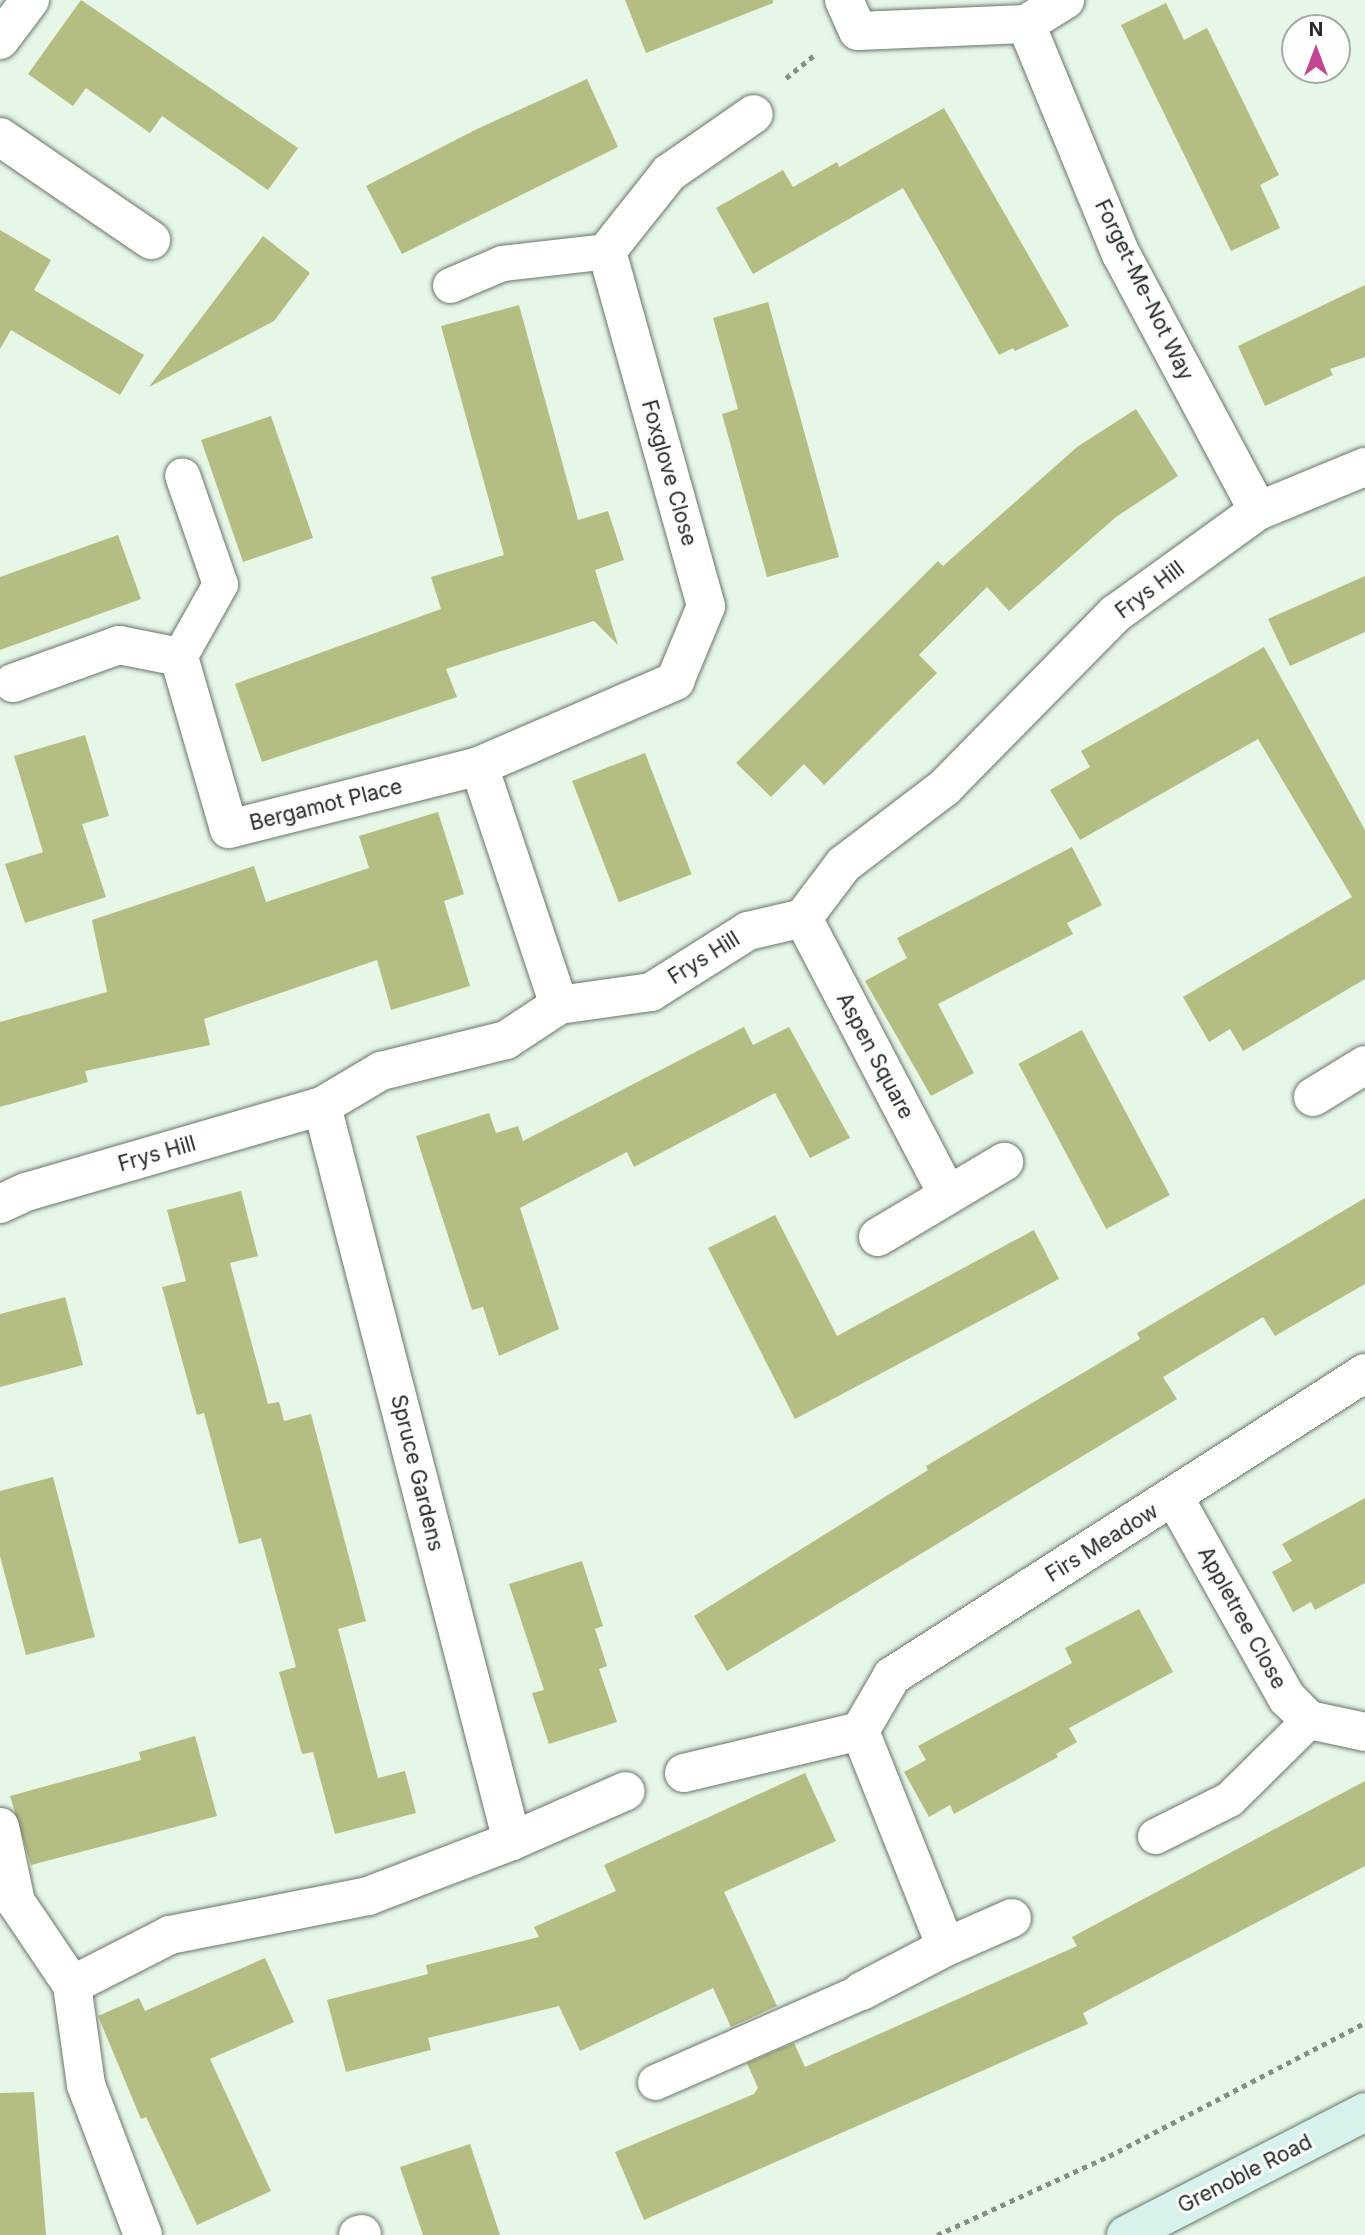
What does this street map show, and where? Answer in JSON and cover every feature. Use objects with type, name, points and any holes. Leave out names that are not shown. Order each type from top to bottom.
[{"type":"street","points":[[0,40],[30,0]]},
{"type":"street","points":[[851,15],[1026,24],[1065,0]]},
{"type":"street","name":"Forget-Me-Not Way","points":[[1026,24],[1121,254],[1258,511]]},
{"type":"street","points":[[607,251],[669,173],[754,114]]},
{"type":"street","points":[[0,137],[151,240]]},
{"type":"street","name":"Foxglove Close","points":[[479,766],[675,681],[706,607],[607,251]]},
{"type":"street","name":"Frys Hill","points":[[0,1204],[26,1192],[322,1106],[381,1071],[506,1040],[559,1005],[651,992],[748,931],[803,918],[844,864],[945,787],[1115,614],[1258,511],[1365,467]]},
{"type":"street","points":[[13,683],[119,645],[179,657]]},
{"type":"street","name":"Bergamot Place","points":[[179,657],[229,829],[479,766]]},
{"type":"street","points":[[479,766],[559,1005]]},
{"type":"street","name":"Aspen Square","points":[[803,918],[947,1194]]},
{"type":"street","points":[[1312,1097],[1365,1065]]},
{"type":"street","name":"Spruce Gardens","points":[[322,1106],[512,1841]]},
{"type":"street","points":[[878,1237],[1004,1162]]},
{"type":"street","name":"Firs Meadow","points":[[860,1731],[892,1676],[1365,1373]]},
{"type":"street","name":"Appletree Close","points":[[1174,1497],[1287,1698],[1309,1720]]},
{"type":"street","points":[[1309,1720],[1365,1732]]},
{"type":"street","points":[[684,1773],[860,1731],[946,1947]]},
{"type":"street","points":[[72,1985],[170,1935],[368,1896],[512,1841],[626,1791]]},
{"type":"street","points":[[0,1827],[16,1902],[72,1985],[86,2085],[143,2235]]},
{"type":"street","points":[[862,1991],[946,1947],[1012,1919]]},
{"type":"street","name":"Grenoble Road","points":[[1126,2235],[1365,2112]]},
{"type":"lane","points":[[450,285],[502,263],[607,251]]},
{"type":"lane","points":[[179,657],[220,584],[182,475]]},
{"type":"lane","points":[[1155,1836],[1229,1799],[1309,1720]]},
{"type":"lane","points":[[655,2082],[862,1991]]},
{"type":"path","points":[[754,114],[798,64],[851,15]]},
{"type":"path","points":[[937,2235],[1109,2156],[1365,2023]]},
{"type":"building","points":[[81,0],[298,148],[268,190],[162,116],[150,133],[86,88],[73,106],[28,74]]},
{"type":"building","points":[[625,0],[773,0],[773,3],[646,53]]},
{"type":"building","points":[[1166,3],[1184,40],[1207,28],[1279,175],[1260,185],[1280,228],[1231,251],[1121,25]]},
{"type":"building","points":[[587,79],[618,147],[402,254],[366,186],[477,129]]},
{"type":"building","points":[[944,108],[1069,326],[1015,351],[1013,348],[999,355],[903,188],[753,274],[716,208],[783,170],[793,187],[837,162],[839,167]]},
{"type":"building","points":[[0,230],[51,260],[34,290],[144,355],[120,395],[11,330],[0,349]]},
{"type":"building","points":[[263,236],[310,273],[274,321],[149,387]]},
{"type":"building","points":[[1365,285],[1365,357],[1330,369],[1333,375],[1265,406],[1238,346]]},
{"type":"building","points":[[768,302],[839,557],[767,577],[722,414],[738,409],[713,318]]},
{"type":"building","points":[[519,305],[578,520],[608,511],[624,560],[595,570],[618,645],[594,621],[446,669],[457,697],[262,762],[235,684],[441,609],[431,577],[504,555],[441,326]]},
{"type":"building","points":[[1136,409],[1178,476],[1116,517],[1009,611],[987,587],[919,655],[937,673],[824,785],[804,764],[771,797],[736,763],[938,561],[943,566],[1077,447]]},
{"type":"building","points":[[271,416],[313,538],[243,562],[201,440]]},
{"type":"building","points":[[118,535],[141,599],[0,650],[0,577]]},
{"type":"building","points":[[1365,576],[1365,632],[1290,666],[1268,619]]},
{"type":"building","points":[[1264,647],[1365,830],[1365,979],[1243,1051],[1230,1029],[1209,1042],[1183,997],[1352,897],[1258,739],[1080,840],[1050,790],[1090,767],[1081,751]]},
{"type":"building","points":[[85,735],[109,816],[82,824],[106,897],[25,923],[5,864],[43,852],[14,756]]},
{"type":"building","points":[[645,753],[692,874],[619,902],[572,781]]},
{"type":"building","points":[[438,812],[464,894],[444,901],[470,986],[391,1010],[377,960],[204,1019],[210,1045],[85,1071],[88,1082],[0,1107],[0,1022],[107,992],[92,920],[254,866],[266,902],[369,868],[359,836]]},
{"type":"building","points":[[1072,847],[1102,905],[1067,923],[1073,934],[938,1004],[974,1073],[931,1096],[865,981],[907,958],[897,938]]},
{"type":"building","points":[[744,1027],[753,1045],[789,1027],[850,1138],[810,1158],[775,1093],[634,1167],[627,1152],[520,1208],[559,1329],[499,1356],[483,1307],[472,1310],[416,1136],[489,1113],[496,1133],[518,1126],[523,1141]]},
{"type":"building","points":[[1082,1030],[1170,1195],[1106,1229],[1018,1064]]},
{"type":"building","points":[[241,1191],[258,1256],[230,1263],[268,1404],[279,1402],[284,1421],[311,1414],[366,1621],[338,1629],[378,1778],[405,1771],[416,1813],[335,1834],[313,1752],[302,1754],[279,1672],[296,1667],[261,1538],[239,1544],[204,1413],[197,1415],[162,1287],[186,1281],[167,1210]]},
{"type":"building","points":[[1365,1198],[1365,1284],[1275,1336],[1263,1317],[1163,1377],[1177,1399],[727,1671],[694,1616],[928,1470],[926,1466],[1140,1339],[1137,1333]]},
{"type":"building","points":[[775,1215],[837,1336],[1034,1230],[1059,1279],[795,1419],[708,1248]]},
{"type":"building","points":[[65,1297],[83,1365],[0,1387],[0,1314]]},
{"type":"building","points":[[53,1477],[95,1637],[26,1655],[0,1556],[0,1491]]},
{"type":"building","points":[[1365,1498],[1365,1583],[1315,1610],[1311,1602],[1293,1612],[1272,1572],[1292,1561],[1282,1544]]},
{"type":"building","points":[[582,1561],[603,1626],[595,1629],[607,1666],[599,1669],[617,1722],[549,1744],[532,1693],[544,1690],[509,1584]]},
{"type":"building","points":[[1139,1609],[1173,1672],[1069,1728],[1077,1742],[1056,1754],[1058,1757],[954,1814],[950,1805],[929,1817],[904,1772],[926,1760],[918,1746],[1072,1663],[1065,1648]]},
{"type":"building","points":[[195,1736],[217,1816],[31,1865],[10,1796],[141,1760],[139,1752]]},
{"type":"building","points":[[805,1773],[836,1841],[724,1892],[777,2006],[731,2027],[713,1988],[580,2051],[559,2006],[428,2038],[431,2050],[346,2072],[327,2000],[428,1974],[426,1965],[539,1937],[534,1927],[616,1891],[604,1865]]},
{"type":"building","points":[[1365,1781],[1365,1866],[1083,2013],[1088,2024],[644,2220],[615,2152],[754,2094],[758,2088],[747,2063],[794,2043],[805,2067],[1077,1946],[1072,1937]]},
{"type":"building","points":[[265,1958],[294,2022],[210,2059],[271,2191],[197,2225],[146,2117],[141,2119],[98,2016],[139,1998],[145,2011]]},
{"type":"building","points":[[34,2092],[46,2235],[0,2235],[0,2093]]},
{"type":"building","points":[[470,2144],[500,2235],[423,2235],[400,2167]]}]
